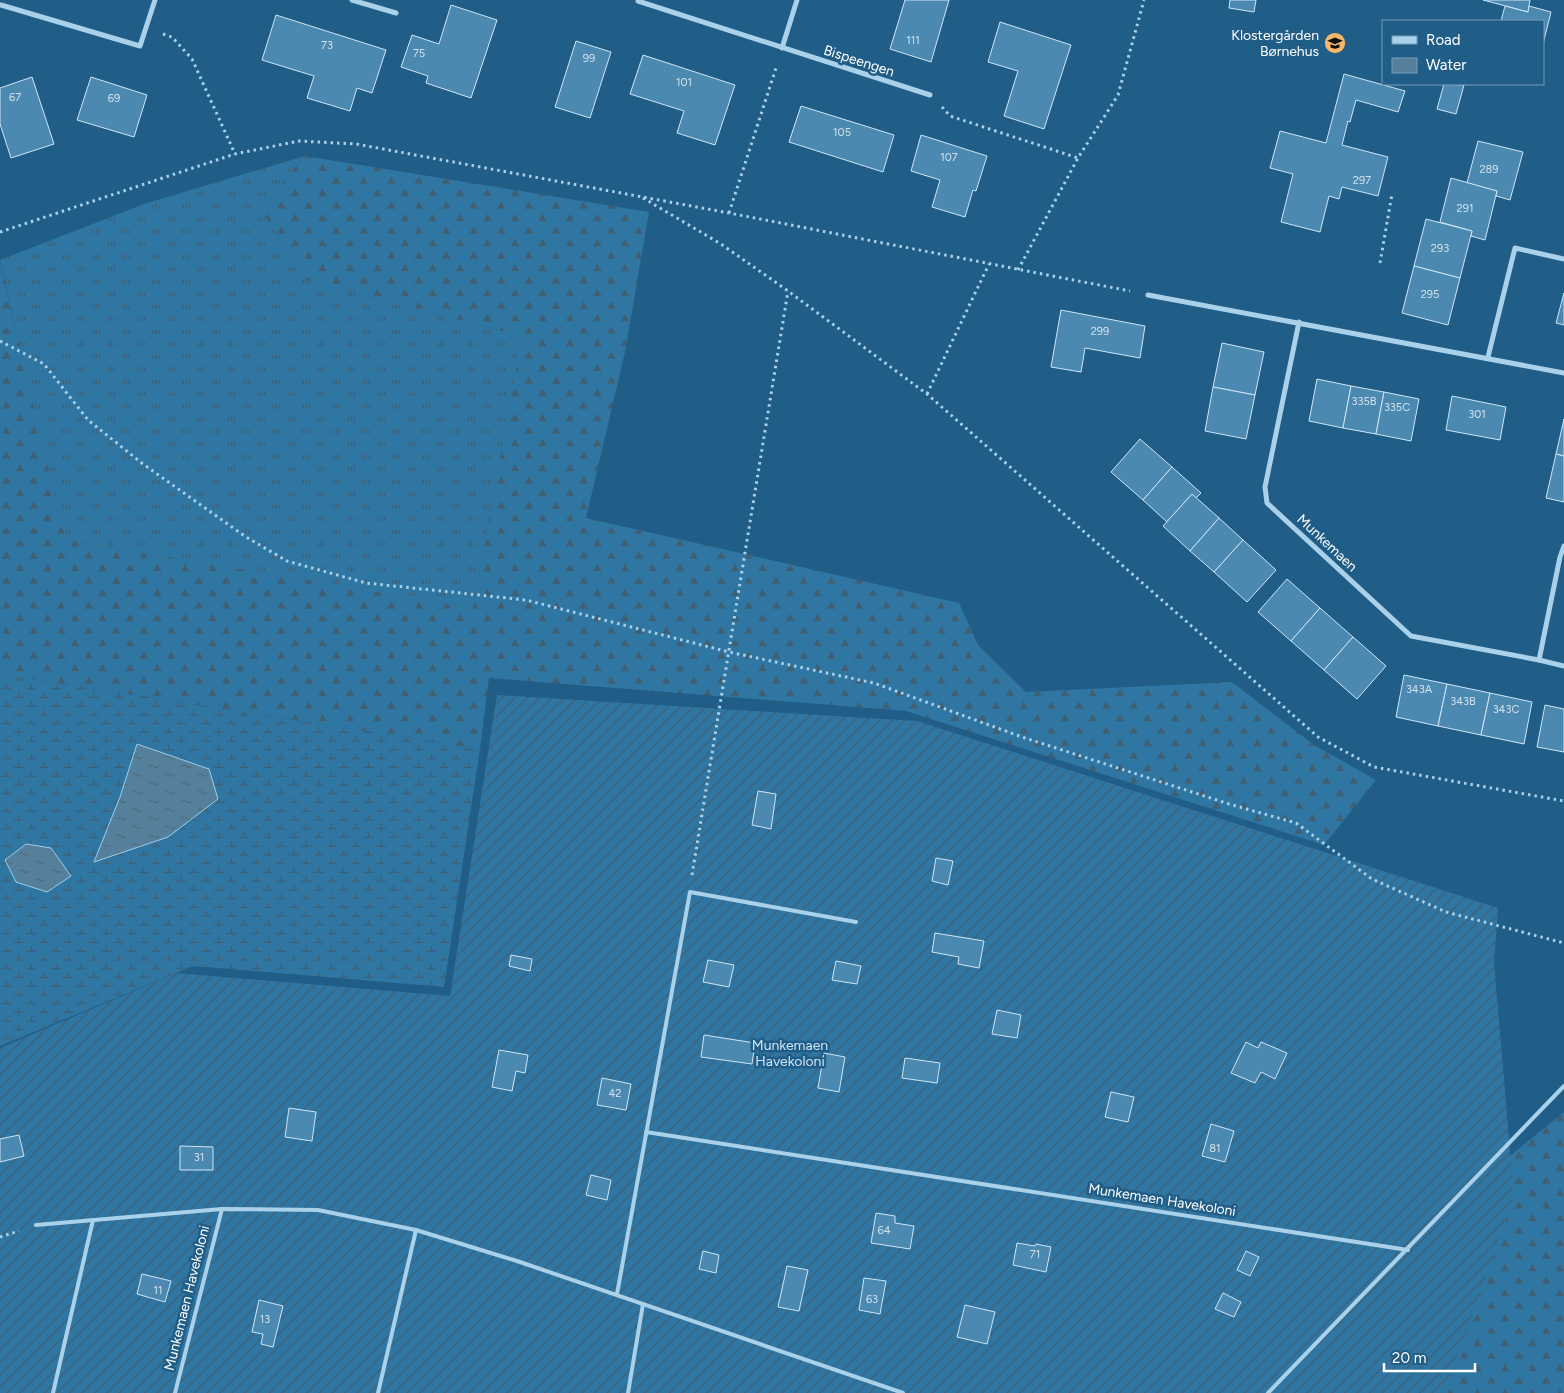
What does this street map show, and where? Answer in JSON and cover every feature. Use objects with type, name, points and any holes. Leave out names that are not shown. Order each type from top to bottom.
[{"type":"street","points":[[1,5],[140,46],[154,0]]},
{"type":"street","points":[[352,0],[396,14]]},
{"type":"street","points":[[782,48],[797,0]]},
{"type":"street","name":"Bispeengen","points":[[638,1],[930,95]]},
{"type":"street","points":[[1488,358],[1515,248],[1564,259]]},
{"type":"street","points":[[1148,295],[1564,373]]},
{"type":"street","name":"Munkemaen","points":[[1299,322],[1265,487],[1267,503],[1411,636],[1564,666]]},
{"type":"street","points":[[1539,660],[1560,557],[1564,546]]},
{"type":"lane","points":[[618,1294],[690,892],[856,922]]},
{"type":"lane","points":[[1268,1393],[1408,1250],[1564,1086]]},
{"type":"lane","name":"Munkemaen Havekoloni","points":[[646,1132],[1408,1250]]},
{"type":"lane","name":"Munkemaen Havekoloni","points":[[175,1393],[222,1209]]},
{"type":"lane","name":"Munkemaen Havekoloni","points":[[36,1226],[222,1209],[318,1210],[416,1230],[517,1261],[903,1393]]},
{"type":"lane","points":[[54,1393],[94,1220]]},
{"type":"lane","points":[[378,1393],[416,1230]]},
{"type":"lane","points":[[628,1393],[643,1304]]},
{"type":"path","points":[[1018,270],[1078,158],[1118,95],[1144,0]]},
{"type":"path","points":[[145,29],[172,37],[192,60],[235,154]]},
{"type":"path","points":[[729,213],[782,48]]},
{"type":"path","points":[[930,95],[950,116],[1078,158]]},
{"type":"path","points":[[0,232],[235,154],[299,141],[356,144],[640,196],[1148,295]]},
{"type":"path","points":[[1380,263],[1392,194]]},
{"type":"path","points":[[640,196],[721,244],[927,394],[1318,737],[1374,767],[1564,801]]},
{"type":"path","points":[[927,394],[989,264]]},
{"type":"path","points":[[690,892],[788,291]]},
{"type":"path","points":[[0,341],[44,364],[88,420],[143,464],[246,537],[287,562],[366,583],[526,600],[729,652],[874,684],[1031,740],[1229,804],[1296,823],[1372,879],[1438,909],[1564,943]]},
{"type":"green space","points":[[305,156],[261,210],[307,280],[523,336],[473,609],[64,540],[0,260],[144,204]]},
{"type":"green space","points":[[305,156],[649,212],[625,352],[586,518],[959,603],[978,645],[1026,692],[1232,682],[1314,745],[1376,780],[1324,845],[906,711],[489,678],[480,749],[0,674],[0,262],[65,540],[473,608],[522,336],[307,280],[261,210]]},
{"type":"green space","points":[[0,674],[480,749],[444,987],[193,966],[0,1046]]},
{"type":"green space","name":"Munkemaen Havekoloni","points":[[497,695],[917,721],[1498,908],[1494,962],[1514,1197],[1444,1393],[0,1393],[0,1048],[176,973],[450,996]]},
{"type":"green space","points":[[1564,1112],[1564,1393],[1314,1393],[1499,1165]]},
{"type":"water","points":[[137,744],[209,769],[218,799],[168,837],[94,862],[120,797]]},
{"type":"water","points":[[26,844],[51,848],[71,876],[47,892],[16,882],[5,860]]},
{"type":"building","points":[[905,0],[949,0],[931,62],[890,49]]},
{"type":"building","points":[[1230,0],[1256,0],[1254,12],[1229,8]]},
{"type":"building","points":[[1483,0],[1530,0],[1528,12]]},
{"type":"building","points":[[451,5],[497,20],[471,98],[426,83],[428,76],[401,67],[412,35],[439,44]]},
{"type":"building","points":[[1505,6],[1528,12],[1529,6],[1551,12],[1544,40],[1544,20],[1501,20]]},
{"type":"building","points":[[276,15],[386,50],[372,93],[357,88],[350,111],[307,98],[314,76],[262,60]]},
{"type":"building","points":[[1000,22],[1071,45],[1044,129],[1004,116],[1018,71],[988,62]]},
{"type":"building","points":[[576,41],[611,52],[590,118],[555,107]]},
{"type":"building","points":[[643,55],[735,85],[715,145],[677,133],[684,111],[630,94]]},
{"type":"building","points":[[1344,74],[1405,91],[1398,112],[1356,100],[1350,122],[1348,121],[1342,145],[1388,157],[1378,196],[1342,187],[1339,199],[1329,196],[1320,232],[1281,222],[1293,174],[1270,168],[1280,131],[1326,143]]},
{"type":"building","points":[[32,77],[54,144],[11,158],[0,124],[0,88]]},
{"type":"building","points":[[91,77],[147,95],[134,137],[77,120]]},
{"type":"building","points":[[1444,85],[1464,85],[1456,114],[1437,109]]},
{"type":"building","points":[[801,106],[894,135],[883,172],[789,142]]},
{"type":"building","points":[[921,135],[987,156],[976,191],[973,190],[965,217],[932,207],[940,180],[911,171]]},
{"type":"building","points":[[1478,141],[1523,152],[1510,200],[1496,196],[1497,191],[1467,183]]},
{"type":"building","points":[[1451,178],[1497,191],[1485,240],[1471,236],[1472,231],[1440,222]]},
{"type":"building","points":[[1426,219],[1472,231],[1460,278],[1414,266]]},
{"type":"building","points":[[1414,266],[1460,278],[1448,325],[1402,313]]},
{"type":"building","points":[[1564,293],[1564,325],[1556,323]]},
{"type":"building","points":[[1061,310],[1145,326],[1140,358],[1085,348],[1081,372],[1051,367]]},
{"type":"building","points":[[1222,343],[1264,352],[1255,395],[1213,387]]},
{"type":"building","points":[[1317,379],[1351,386],[1343,428],[1309,421]]},
{"type":"building","points":[[1351,386],[1384,392],[1376,434],[1343,428]]},
{"type":"building","points":[[1213,387],[1255,395],[1246,439],[1205,431]]},
{"type":"building","points":[[1384,392],[1419,399],[1411,441],[1376,434]]},
{"type":"building","points":[[1452,396],[1506,407],[1500,440],[1446,430]]},
{"type":"building","points":[[1564,419],[1564,456],[1556,454]]},
{"type":"building","points":[[1140,439],[1172,467],[1143,500],[1111,472]]},
{"type":"building","points":[[1556,454],[1564,456],[1564,502],[1546,498]]},
{"type":"building","points":[[1172,467],[1201,493],[1196,498],[1192,494],[1167,522],[1143,500]]},
{"type":"building","points":[[1192,494],[1219,518],[1190,551],[1163,526]]},
{"type":"building","points":[[1219,518],[1243,540],[1214,572],[1190,551]]},
{"type":"building","points":[[1243,540],[1276,570],[1247,602],[1214,572]]},
{"type":"building","points":[[1287,579],[1320,608],[1291,641],[1258,612]]},
{"type":"building","points":[[1320,608],[1353,637],[1324,670],[1291,641]]},
{"type":"building","points":[[1353,637],[1386,666],[1357,699],[1324,670]]},
{"type":"building","points":[[1404,675],[1447,684],[1438,726],[1396,717]]},
{"type":"building","points":[[1447,684],[1490,693],[1481,735],[1438,726]]},
{"type":"building","points":[[1490,693],[1532,702],[1524,744],[1481,735]]},
{"type":"building","points":[[1545,705],[1564,709],[1564,752],[1537,747]]},
{"type":"building","points":[[758,791],[776,794],[771,829],[752,825]]},
{"type":"building","points":[[936,858],[953,861],[948,885],[932,881]]},
{"type":"building","points":[[935,933],[984,941],[979,968],[958,964],[959,957],[932,952]]},
{"type":"building","points":[[511,955],[532,959],[530,971],[509,966]]},
{"type":"building","points":[[708,960],[734,965],[729,987],[703,982]]},
{"type":"building","points":[[836,961],[861,966],[857,984],[832,980]]},
{"type":"building","points":[[997,1010],[1021,1015],[1017,1038],[992,1034]]},
{"type":"building","points":[[704,1035],[755,1043],[752,1064],[701,1057]]},
{"type":"building","points":[[1246,1042],[1258,1048],[1261,1042],[1287,1053],[1275,1079],[1261,1072],[1255,1083],[1231,1073]]},
{"type":"building","points":[[499,1050],[528,1055],[525,1073],[516,1071],[512,1091],[492,1087]]},
{"type":"building","points":[[824,1053],[845,1057],[839,1092],[818,1088]]},
{"type":"building","points":[[905,1058],[940,1063],[937,1083],[902,1078]]},
{"type":"building","points":[[602,1078],[631,1084],[626,1110],[597,1105]]},
{"type":"building","points":[[1111,1092],[1134,1097],[1128,1122],[1105,1117]]},
{"type":"building","points":[[289,1108],[316,1112],[312,1141],[285,1137]]},
{"type":"building","points":[[1211,1124],[1234,1131],[1225,1162],[1202,1156]]},
{"type":"building","points":[[19,1135],[24,1156],[0,1162],[0,1139]]},
{"type":"building","points":[[180,1146],[213,1147],[213,1170],[180,1170]]},
{"type":"building","points":[[591,1175],[611,1180],[607,1200],[586,1195]]},
{"type":"building","points":[[876,1213],[895,1216],[895,1223],[914,1226],[910,1249],[871,1243]]},
{"type":"building","points":[[1017,1243],[1051,1247],[1046,1272],[1013,1265]]},
{"type":"building","points":[[703,1251],[719,1255],[716,1273],[699,1269]]},
{"type":"building","points":[[1246,1251],[1259,1257],[1250,1276],[1237,1270]]},
{"type":"building","points":[[787,1266],[808,1270],[799,1311],[778,1307]]},
{"type":"building","points":[[142,1274],[171,1281],[165,1302],[137,1294]]},
{"type":"building","points":[[864,1278],[886,1281],[880,1314],[859,1310]]},
{"type":"building","points":[[1223,1293],[1241,1302],[1234,1317],[1215,1309]]},
{"type":"building","points":[[259,1300],[283,1306],[273,1347],[261,1344],[263,1334],[252,1332]]},
{"type":"building","points":[[965,1305],[995,1312],[987,1344],[957,1337]]},
{"type":"place","name":"Klostergården Børnehus","points":[[1335,43]]}]
